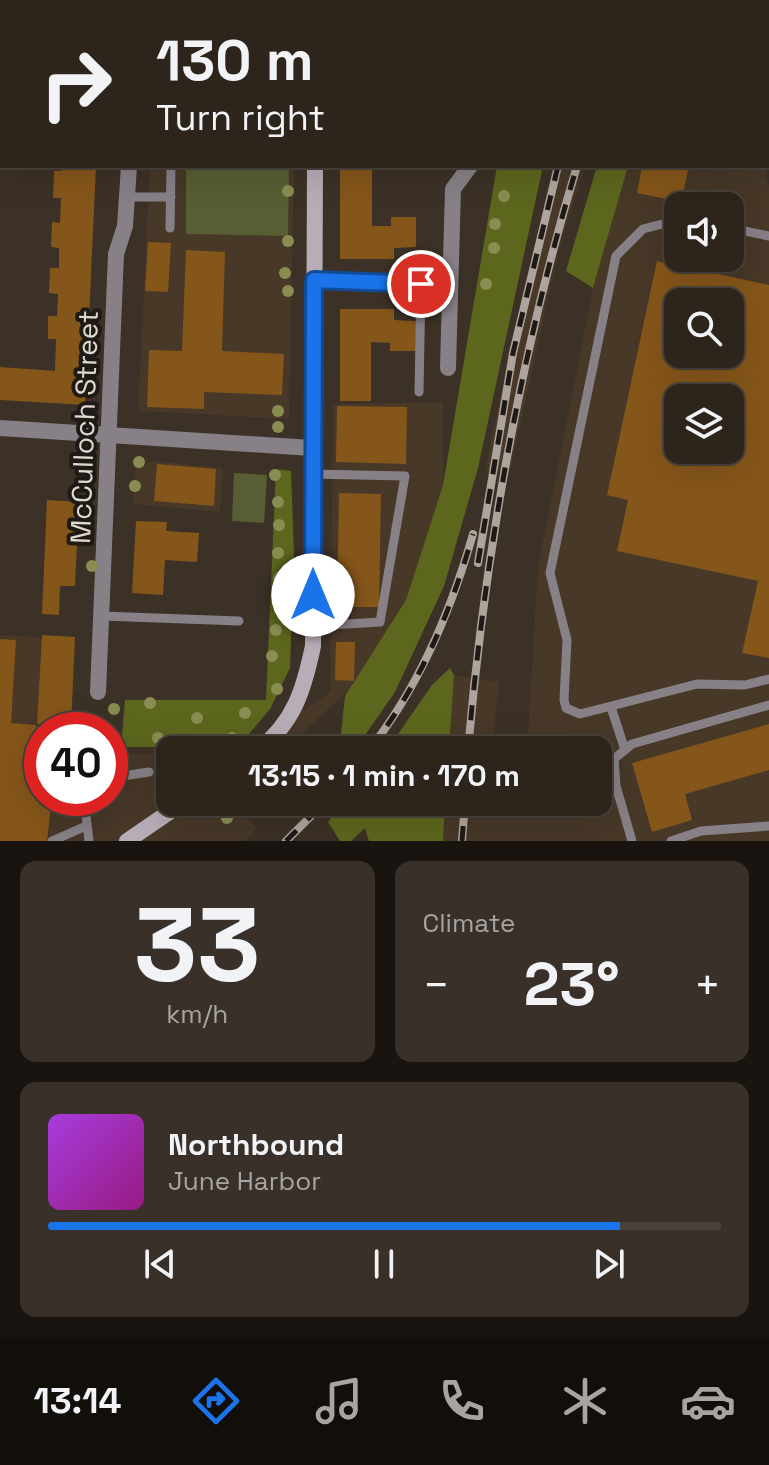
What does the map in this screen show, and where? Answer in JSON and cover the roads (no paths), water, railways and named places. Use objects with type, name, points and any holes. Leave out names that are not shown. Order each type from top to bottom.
[{"type":"street","name":"McCulloch Street","points":[[98,692],[116,254],[125,226],[129,168]]},
{"type":"street","points":[[276,736],[302,695],[313,646],[315,168]]},
{"type":"street","points":[[448,368],[453,189],[465,168]]},
{"type":"street","points":[[314,280],[421,284]]},
{"type":"street","points":[[0,428],[312,448]]},
{"type":"street","points":[[127,841],[164,816]]},
{"type":"lane","points":[[170,228],[171,168]]},
{"type":"lane","points":[[127,197],[171,197]]},
{"type":"lane","points":[[664,224],[643,229],[616,256],[550,573],[567,640],[566,708],[580,714],[697,684],[745,685],[769,679]]},
{"type":"lane","points":[[744,231],[769,236]]},
{"type":"lane","points":[[419,392],[421,284]]},
{"type":"lane","points":[[312,474],[405,476],[380,622],[313,626]]},
{"type":"lane","points":[[102,616],[239,621]]},
{"type":"lane","points":[[632,841],[616,786],[614,759],[632,744],[769,705]]},
{"type":"lane","points":[[611,707],[625,750]]},
{"type":"lane","points":[[128,775],[149,772]]},
{"type":"lane","points":[[85,816],[89,841]]},
{"type":"lane","points":[[52,841],[86,826]]},
{"type":"lane","points":[[671,841],[701,831],[769,826]]},
{"type":"railway","points":[[478,563],[513,353],[558,168]]},
{"type":"railway","points":[[469,736],[484,602],[508,455],[538,309],[576,168]]},
{"type":"railway","points":[[380,736],[404,700],[432,647],[455,591],[473,534]]},
{"type":"railway","points":[[286,841],[311,816]]},
{"type":"railway","points":[[462,841],[464,816]]}]
